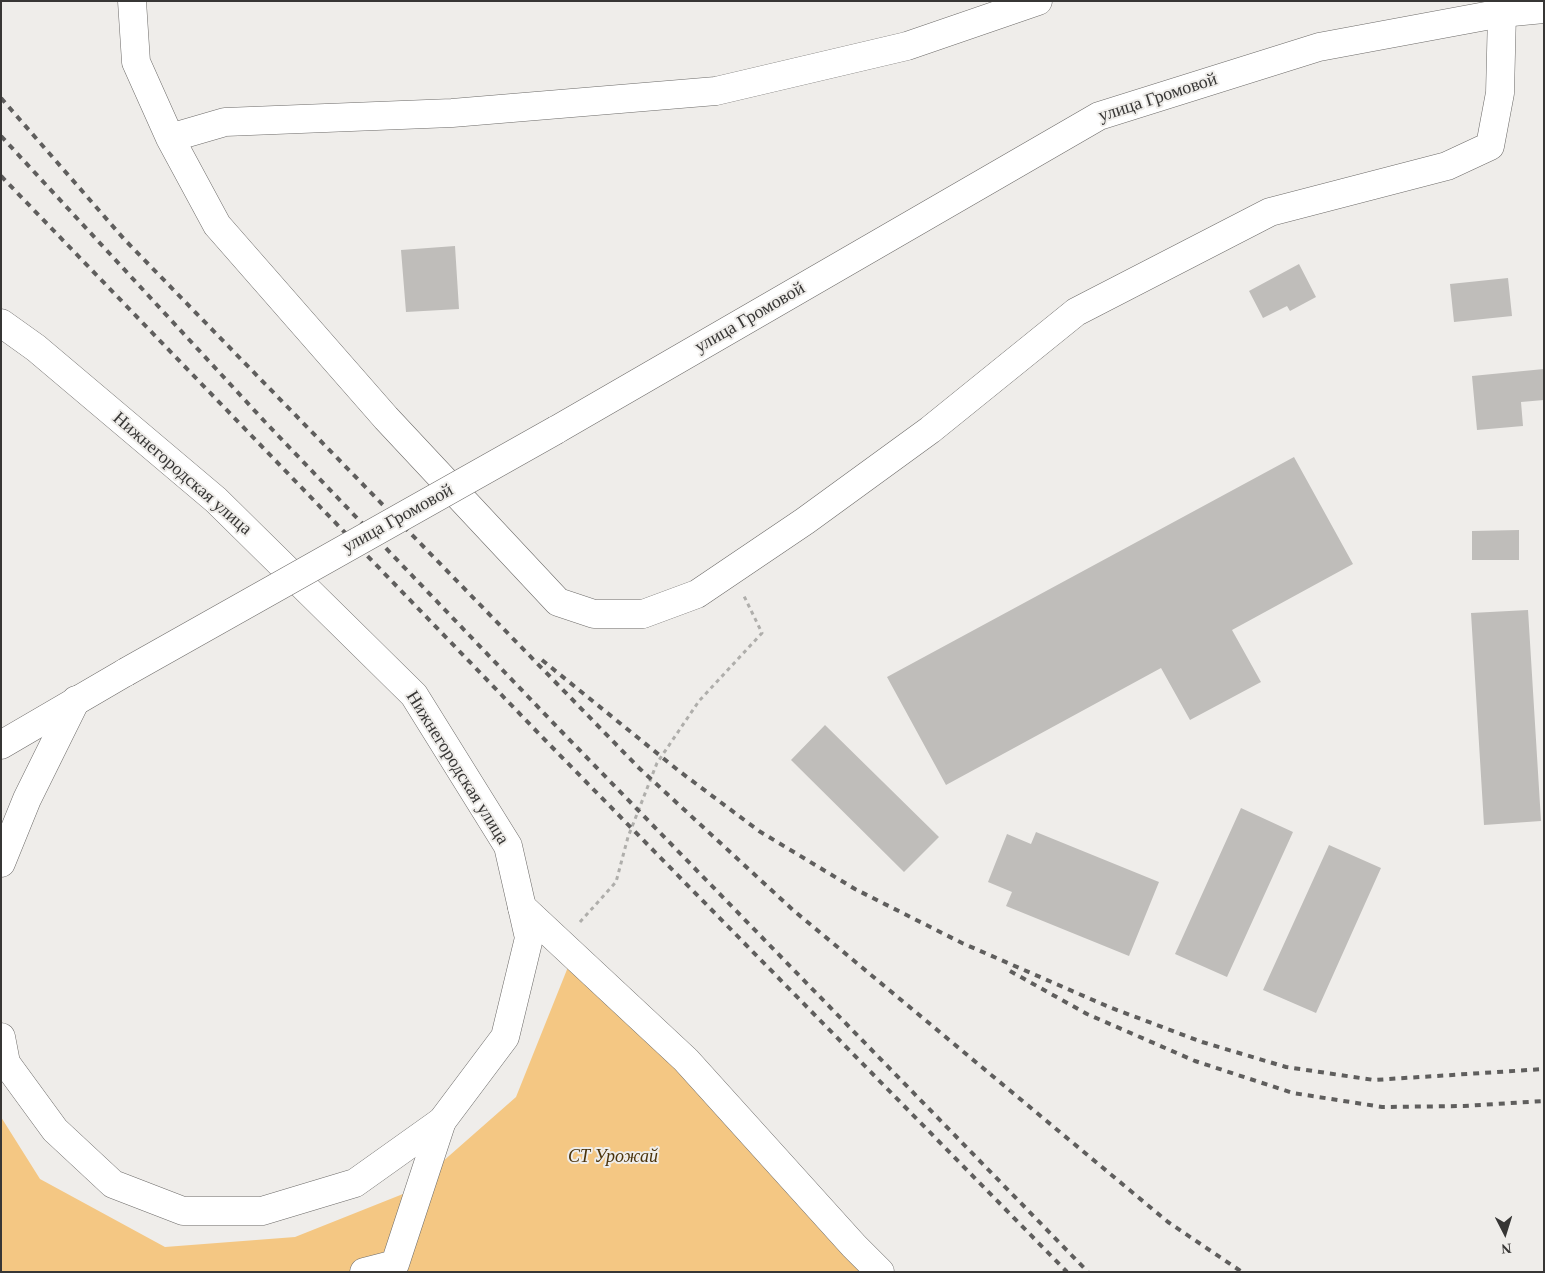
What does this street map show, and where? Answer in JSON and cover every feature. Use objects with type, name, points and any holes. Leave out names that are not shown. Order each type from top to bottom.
[{"type":"street","points":[[132,1],[136,62],[170,138],[217,225],[386,418],[558,602],[594,614],[643,614],[697,594],[805,521],[930,430],[1076,312],[1270,212],[1447,166],[1490,146],[1500,93],[1502,13]]},
{"type":"street","points":[[170,138],[225,122],[452,112],[716,91],[907,46],[1038,1]]},
{"type":"street","name":"улица Громовой","points":[[1,745],[76,700],[556,430],[1099,116],[1318,47],[1502,13],[1544,9]]},
{"type":"street","name":"Нижнегородская улица","points":[[1,323],[36,348],[216,500],[414,695],[508,846],[529,938],[505,1037],[442,1121],[354,1183],[262,1211],[184,1211],[113,1184],[55,1130],[6,1063],[1,1037]]},
{"type":"street","points":[[1,863],[26,799],[76,700]]},
{"type":"street","points":[[522,908],[686,1060],[854,1246],[880,1272]]},
{"type":"street","points":[[364,1272],[399,1268],[442,1121]]},
{"type":"path","points":[[560,943],[616,882],[628,837],[657,764],[699,700],[762,633],[732,570]]},
{"type":"green space","name":"СТ Урожай","points":[[572,957],[885,1272],[1,1272],[1,1117],[40,1179],[165,1247],[295,1237],[408,1192],[516,1097]]},
{"type":"building","points":[[455,246],[459,309],[406,312],[401,250]]},
{"type":"building","points":[[1299,264],[1316,297],[1290,311],[1287,306],[1263,318],[1249,291]]},
{"type":"building","points":[[1508,278],[1512,316],[1454,322],[1450,284]]},
{"type":"building","points":[[1544,369],[1544,400],[1521,402],[1523,426],[1477,430],[1472,376]]},
{"type":"building","points":[[1294,457],[1353,564],[1232,630],[1261,682],[1190,720],[1161,668],[946,785],[887,677]]},
{"type":"building","points":[[1519,530],[1519,560],[1472,560],[1472,531]]},
{"type":"building","points":[[1528,610],[1541,821],[1484,825],[1471,613]]},
{"type":"building","points":[[825,725],[939,837],[904,872],[791,760]]},
{"type":"building","points":[[1241,808],[1293,832],[1227,977],[1175,954]]},
{"type":"building","points":[[1036,832],[1159,882],[1129,956],[1006,906],[1012,892],[988,882],[1007,834],[1031,844]]},
{"type":"building","points":[[1329,845],[1381,868],[1316,1013],[1263,990]]},
{"type":"railway","points":[[1,98],[124,239],[639,768],[793,910],[1168,1222],[1242,1272]]},
{"type":"railway","points":[[1,136],[267,424],[561,731],[1088,1272]]},
{"type":"railway","points":[[1,176],[546,741],[1067,1272]]},
{"type":"railway","points":[[542,660],[679,771],[759,831],[855,889],[962,943],[1109,1007],[1202,1042],[1286,1067],[1374,1080],[1544,1069]]},
{"type":"railway","points":[[1010,971],[1087,1014],[1195,1061],[1293,1093],[1382,1107],[1464,1106],[1544,1101]]}]
